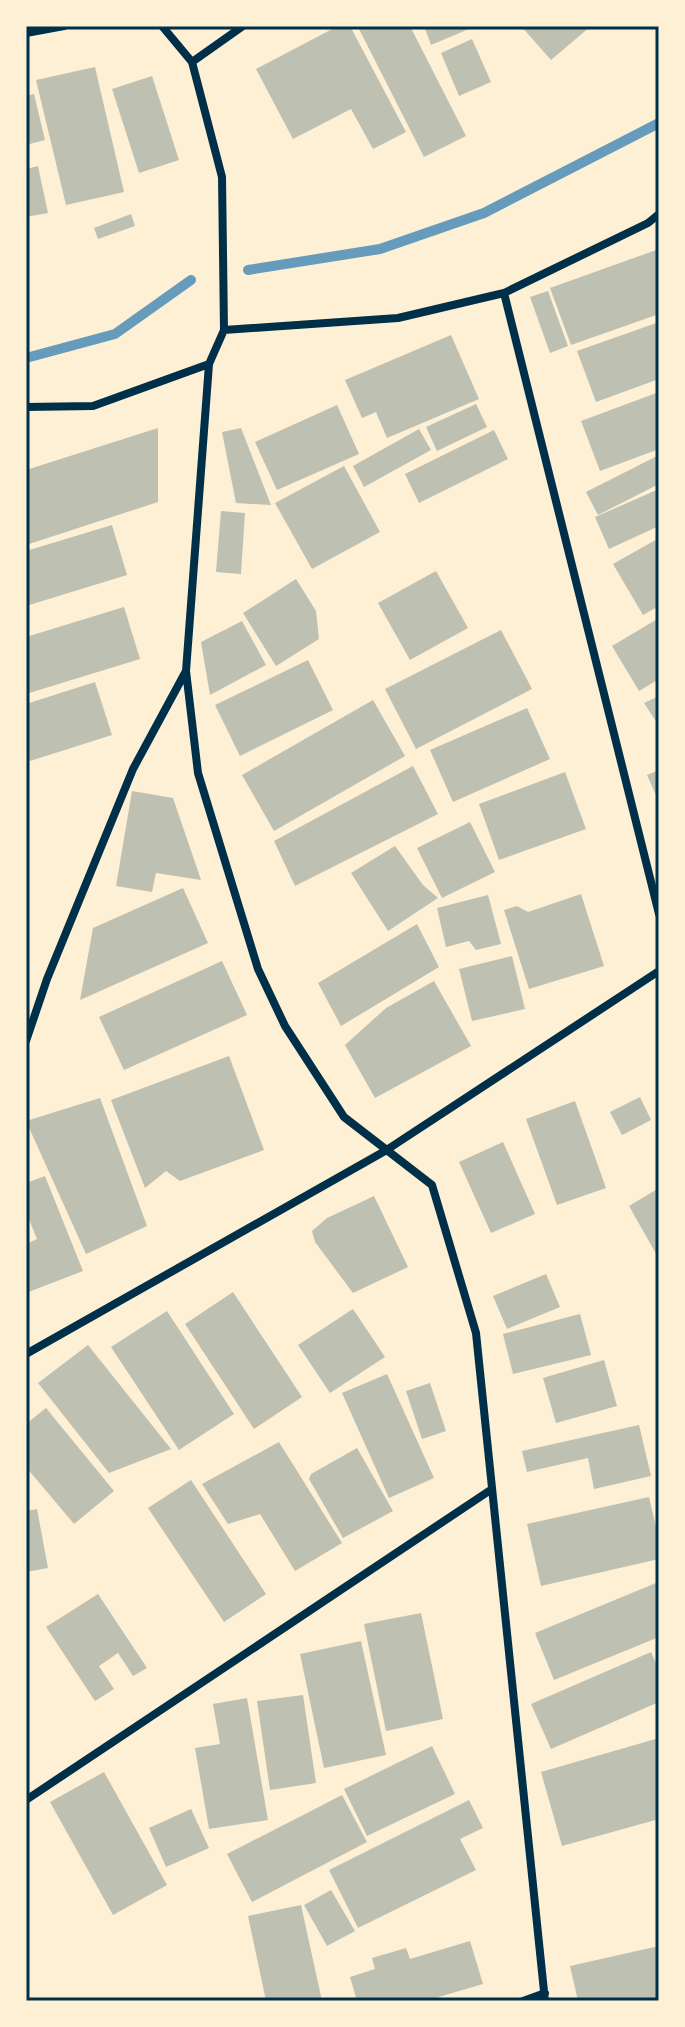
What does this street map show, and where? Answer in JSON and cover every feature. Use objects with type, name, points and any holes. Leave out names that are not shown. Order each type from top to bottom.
[{"type":"street","points":[[26,33],[64,26]]},
{"type":"street","points":[[162,26],[192,62],[222,177],[224,330],[209,364],[186,671],[198,773],[258,969],[285,1026],[344,1117],[432,1185],[476,1333],[545,1997],[523,2001]]},
{"type":"street","points":[[192,62],[243,26]]},
{"type":"street","points":[[224,330],[398,318],[504,293],[648,223],[659,214]]},
{"type":"street","points":[[504,293],[659,914]]},
{"type":"street","points":[[26,407],[93,406],[209,364]]},
{"type":"street","points":[[26,1041],[47,979],[133,769],[186,671]]},
{"type":"street","points":[[26,1354],[385,1151],[659,971]]},
{"type":"street","points":[[26,1800],[492,1489]]},
{"type":"building","points":[[338,26],[350,26],[406,132],[373,149],[351,109],[293,139],[256,69]]},
{"type":"building","points":[[366,26],[410,26],[466,136],[424,157],[359,29]]},
{"type":"building","points":[[424,26],[476,26],[431,45]]},
{"type":"building","points":[[521,26],[591,26],[551,60]]},
{"type":"building","points":[[472,39],[491,82],[459,96],[441,53]]},
{"type":"building","points":[[95,67],[124,192],[66,205],[36,80]]},
{"type":"building","points":[[152,76],[179,160],[139,173],[112,89]]},
{"type":"building","points":[[34,94],[45,140],[26,145],[26,96]]},
{"type":"building","points":[[38,166],[48,213],[26,217],[26,169]]},
{"type":"building","points":[[131,214],[135,226],[98,239],[94,228]]},
{"type":"building","points":[[659,249],[659,314],[571,345],[550,288]]},
{"type":"building","points":[[548,291],[568,346],[550,353],[530,297]]},
{"type":"building","points":[[659,322],[659,379],[596,402],[577,351]]},
{"type":"building","points":[[451,335],[479,399],[387,438],[376,412],[362,418],[345,380]]},
{"type":"building","points":[[659,392],[659,449],[600,471],[581,421]]},
{"type":"building","points":[[476,404],[487,427],[437,451],[426,427]]},
{"type":"building","points":[[337,405],[359,454],[277,490],[255,442]]},
{"type":"building","points":[[158,428],[158,502],[26,545],[26,470]]},
{"type":"building","points":[[241,428],[271,505],[236,503],[222,432]]},
{"type":"building","points":[[419,429],[431,450],[364,487],[353,466]]},
{"type":"building","points":[[494,430],[508,459],[419,503],[405,474]]},
{"type":"building","points":[[659,455],[659,484],[598,515],[586,492]]},
{"type":"building","points":[[344,466],[380,532],[312,569],[275,503]]},
{"type":"building","points":[[659,489],[659,526],[609,549],[595,517]]},
{"type":"building","points":[[221,511],[245,513],[241,574],[216,572]]},
{"type":"building","points":[[112,525],[127,575],[26,606],[26,551]]},
{"type":"building","points":[[659,538],[659,606],[643,615],[613,564]]},
{"type":"building","points":[[436,571],[468,628],[410,660],[378,603]]},
{"type":"building","points":[[296,579],[316,611],[319,639],[276,666],[243,613]]},
{"type":"building","points":[[124,607],[140,659],[26,694],[26,637]]},
{"type":"building","points":[[659,618],[659,679],[639,691],[612,646]]},
{"type":"building","points":[[242,621],[266,665],[210,695],[201,642]]},
{"type":"building","points":[[501,630],[532,689],[416,749],[385,689]]},
{"type":"building","points":[[308,660],[333,710],[240,756],[215,705]]},
{"type":"building","points":[[95,682],[112,735],[30,761],[26,749],[26,704]]},
{"type":"building","points":[[659,696],[659,726],[644,703]]},
{"type":"building","points":[[373,700],[405,756],[274,831],[242,775]]},
{"type":"building","points":[[527,708],[550,759],[453,802],[430,750]]},
{"type":"building","points":[[413,766],[438,814],[295,886],[274,841]]},
{"type":"building","points":[[659,770],[659,802],[647,775]]},
{"type":"building","points":[[565,772],[586,829],[499,860],[479,804]]},
{"type":"building","points":[[132,791],[173,798],[201,880],[156,873],[152,892],[116,886]]},
{"type":"building","points":[[470,822],[495,872],[442,898],[417,848]]},
{"type":"building","points":[[395,846],[423,885],[438,898],[388,931],[351,873]]},
{"type":"building","points":[[183,888],[208,943],[80,1000],[93,928]]},
{"type":"building","points":[[581,894],[604,966],[529,989],[504,910],[517,906],[528,912]]},
{"type":"building","points":[[488,895],[501,944],[476,950],[469,941],[446,947],[437,908]]},
{"type":"building","points":[[417,924],[439,967],[341,1026],[318,983]]},
{"type":"building","points":[[512,956],[525,1009],[472,1021],[459,969]]},
{"type":"building","points":[[222,961],[247,1015],[124,1070],[99,1017]]},
{"type":"building","points":[[434,981],[471,1046],[375,1098],[345,1045],[386,1008]]},
{"type":"building","points":[[229,1056],[264,1150],[180,1181],[166,1171],[145,1188],[111,1100]]},
{"type":"building","points":[[640,1097],[651,1120],[622,1135],[610,1112]]},
{"type":"building","points":[[100,1098],[147,1226],[86,1254],[26,1121]]},
{"type":"building","points":[[575,1101],[606,1188],[557,1205],[526,1119]]},
{"type":"building","points":[[503,1142],[535,1214],[491,1233],[459,1162]]},
{"type":"building","points":[[45,1176],[83,1271],[26,1293],[26,1244],[37,1239],[26,1212],[26,1183]]},
{"type":"building","points":[[659,1188],[659,1259],[629,1206]]},
{"type":"building","points":[[374,1196],[408,1267],[353,1293],[315,1242],[312,1231],[327,1218]]},
{"type":"building","points":[[546,1274],[560,1307],[507,1329],[493,1296]]},
{"type":"building","points":[[233,1292],[302,1397],[254,1429],[185,1324]]},
{"type":"building","points":[[353,1309],[385,1357],[330,1393],[298,1345]]},
{"type":"building","points":[[167,1311],[234,1414],[179,1450],[111,1347]]},
{"type":"building","points":[[580,1314],[591,1355],[513,1374],[503,1334]]},
{"type":"building","points":[[88,1345],[171,1449],[109,1473],[38,1383]]},
{"type":"building","points":[[604,1360],[617,1406],[556,1423],[543,1378]]},
{"type":"building","points":[[387,1374],[434,1478],[389,1498],[342,1393]]},
{"type":"building","points":[[430,1383],[446,1431],[422,1439],[406,1391]]},
{"type":"building","points":[[46,1408],[114,1491],[74,1524],[26,1467],[26,1424]]},
{"type":"building","points":[[639,1425],[651,1476],[594,1489],[588,1458],[527,1472],[522,1451]]},
{"type":"building","points":[[279,1442],[342,1543],[295,1571],[260,1514],[228,1524],[202,1484]]},
{"type":"building","points":[[357,1448],[393,1511],[343,1538],[309,1479],[311,1474]]},
{"type":"building","points":[[191,1480],[266,1594],[224,1622],[148,1508]]},
{"type":"building","points":[[649,1497],[659,1540],[659,1559],[541,1586],[527,1524]]},
{"type":"building","points":[[37,1509],[48,1568],[26,1572],[26,1511]]},
{"type":"building","points":[[656,1583],[659,1637],[554,1680],[535,1633]]},
{"type":"building","points":[[98,1594],[147,1668],[133,1676],[118,1653],[99,1666],[114,1689],[95,1701],[46,1627]]},
{"type":"building","points":[[421,1613],[443,1719],[386,1731],[364,1624]]},
{"type":"building","points":[[361,1641],[386,1755],[324,1768],[300,1654]]},
{"type":"building","points":[[651,1652],[659,1670],[659,1702],[551,1749],[531,1704]]},
{"type":"building","points":[[303,1695],[316,1783],[270,1790],[257,1701]]},
{"type":"building","points":[[247,1698],[268,1820],[209,1829],[195,1748],[220,1744],[213,1704]]},
{"type":"building","points":[[659,1738],[659,1819],[562,1846],[541,1772]]},
{"type":"building","points":[[432,1746],[455,1794],[367,1836],[344,1789]]},
{"type":"building","points":[[104,1772],[167,1885],[113,1915],[50,1802]]},
{"type":"building","points":[[342,1795],[367,1842],[252,1902],[227,1854]]},
{"type":"building","points":[[469,1800],[483,1828],[460,1839],[476,1870],[358,1928],[329,1870]]},
{"type":"building","points":[[191,1809],[209,1848],[166,1867],[149,1828]]},
{"type":"building","points":[[331,1890],[355,1931],[327,1946],[304,1905]]},
{"type":"building","points":[[301,1905],[322,2001],[266,2001],[248,1916]]},
{"type":"building","points":[[470,1941],[483,1984],[425,2001],[357,2001],[350,1977],[375,1969],[372,1958],[406,1948],[410,1959]]},
{"type":"building","points":[[659,1946],[659,2001],[578,2001],[570,1966]]},
{"type":"waterway","points":[[248,270],[380,249],[484,213],[659,123]]},
{"type":"waterway","points":[[26,358],[115,334],[191,280]]}]
